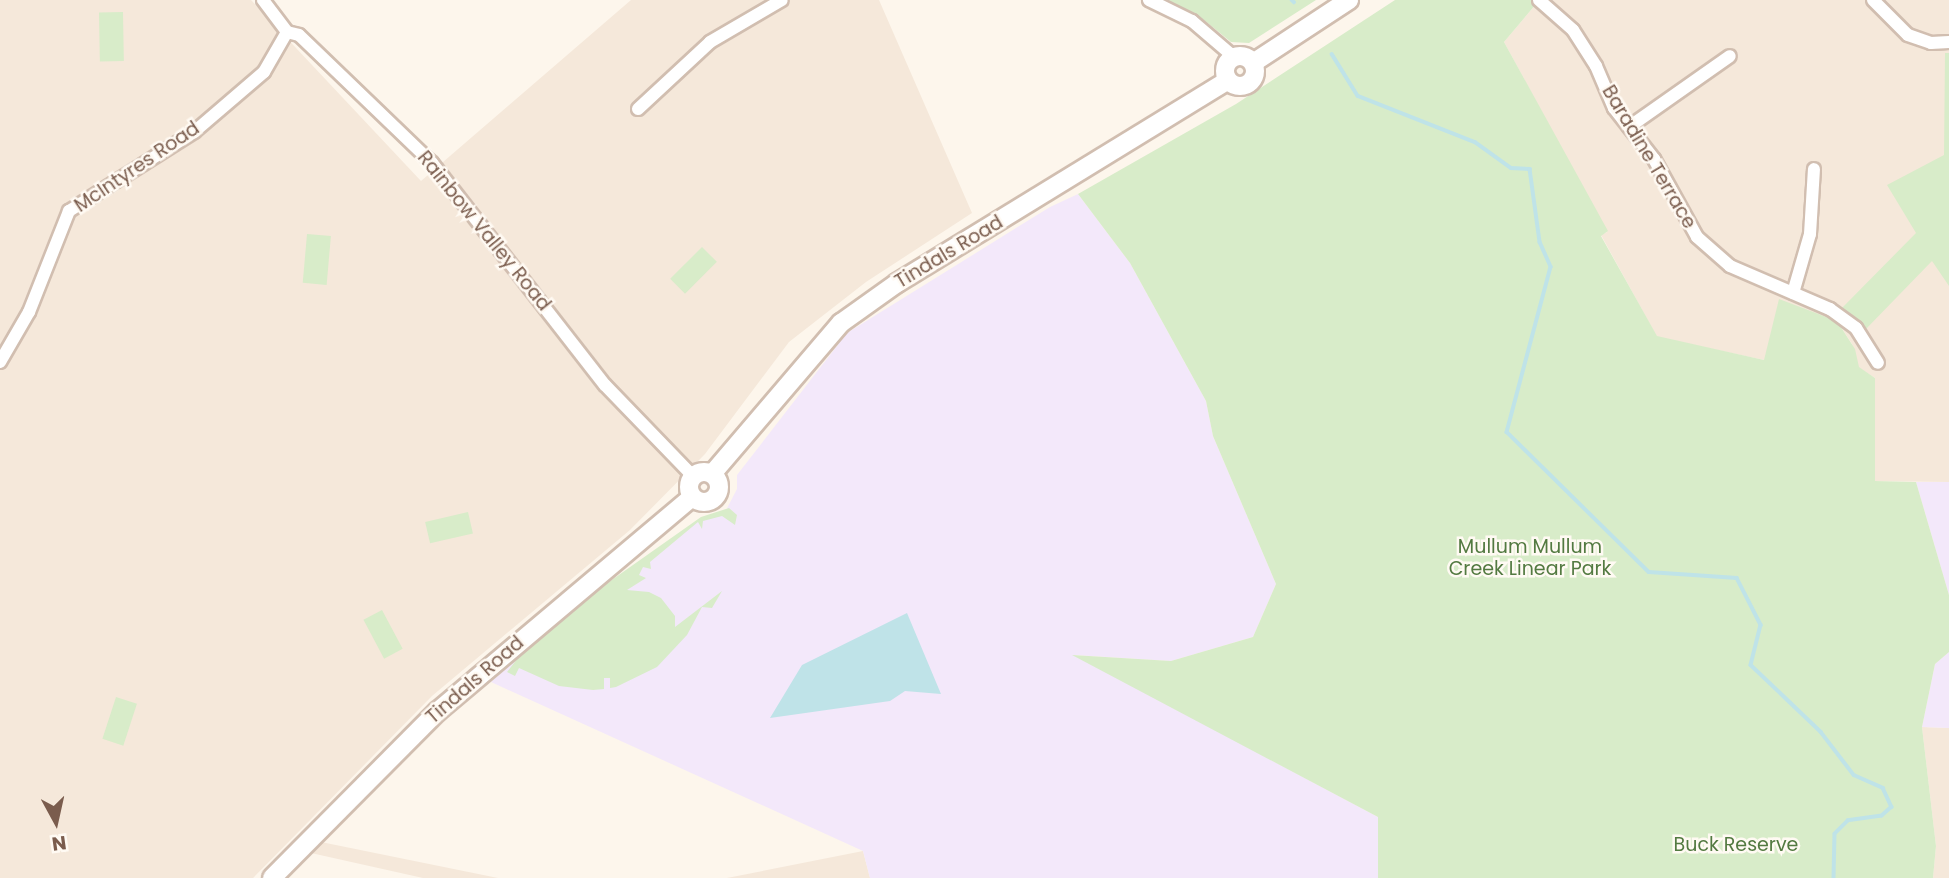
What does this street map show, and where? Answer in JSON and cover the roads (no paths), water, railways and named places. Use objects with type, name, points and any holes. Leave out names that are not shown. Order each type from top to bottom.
[{"type":"main road","points":[[1253,63],[1349,0]]},
{"type":"main road","points":[[1234,57],[1246,57],[1253,63],[1254,76],[1249,83],[1235,85],[1228,80],[1225,67],[1234,57]]},
{"type":"main road","name":"Tindals Road","points":[[712,474],[841,323],[920,268],[1228,80]]},
{"type":"main road","points":[[702,471],[712,474],[719,482],[716,497],[707,502],[692,497],[688,489],[693,476],[702,471]]},
{"type":"main road","name":"Tindals Road","points":[[272,878],[438,710],[692,497]]},
{"type":"street","name":"Rainbow Valley Road","points":[[263,0],[286,32],[299,35],[432,163],[606,385],[693,476]]},
{"type":"street","points":[[638,109],[710,42],[782,0]]},
{"type":"street","points":[[1150,0],[1192,21],[1234,57]]},
{"type":"street","points":[[1873,0],[1908,35],[1931,43],[1949,42]]},
{"type":"street","name":"Baradine Terrace","points":[[1545,2],[1573,30],[1629,127],[1654,159],[1697,237],[1730,266],[1830,309],[1856,328],[1878,363]]},
{"type":"street","name":"McIntyres Road","points":[[0,362],[29,312],[69,211],[194,132],[264,72],[286,32]]},
{"type":"street","points":[[1629,127],[1730,56]]},
{"type":"street","points":[[1793,293],[1810,234],[1814,169]]},
{"type":"water","points":[[907,613],[941,694],[905,691],[890,701],[770,718],[802,665]]},
{"type":"waterway","points":[[1332,54],[1358,96],[1475,142],[1511,168],[1530,169],[1540,242],[1551,267],[1507,432],[1649,572],[1737,578],[1761,625],[1751,665],[1821,732],[1854,775],[1883,788],[1892,807],[1882,816],[1848,821],[1835,834],[1834,878]]},
{"type":"park label","name":"Mullum Mullum Creek Linear Park","points":[[1530,558]]},
{"type":"park label","name":"Buck Reserve","points":[[1736,845]]}]
